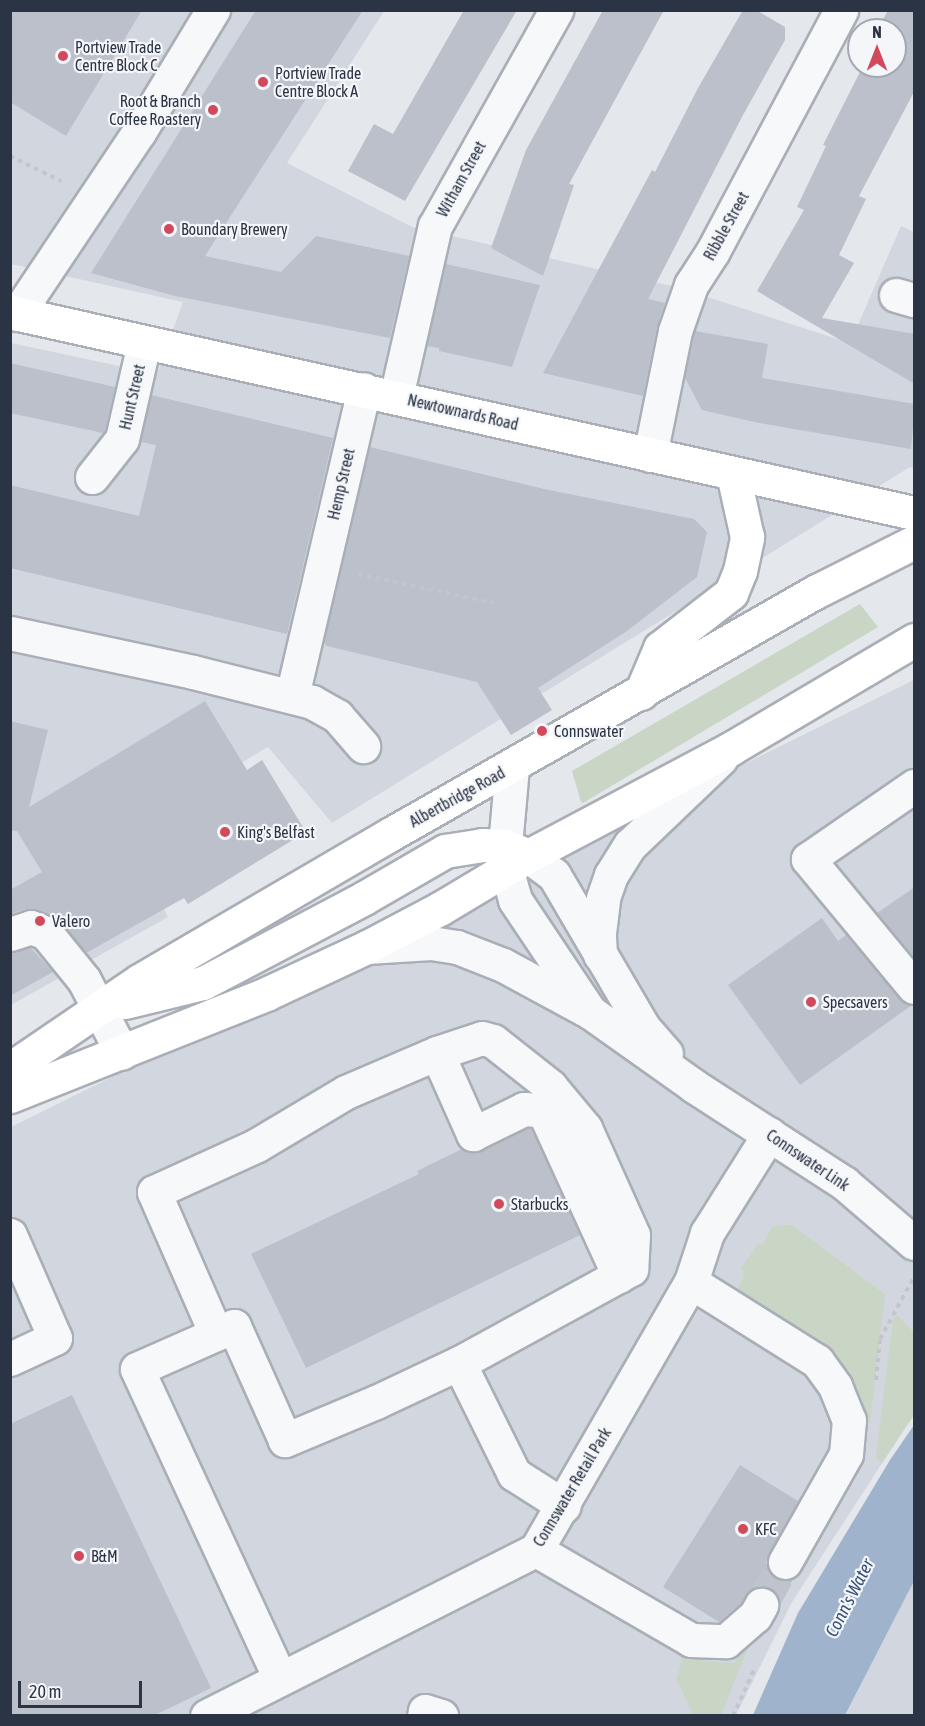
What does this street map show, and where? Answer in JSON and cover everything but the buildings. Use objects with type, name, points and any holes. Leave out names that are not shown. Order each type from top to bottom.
[{"type":"main road","name":"Newtownards Road","points":[[14,313],[915,513]]},
{"type":"main road","points":[[641,693],[660,648],[731,593],[740,570],[747,537],[732,474]]},
{"type":"main road","name":"Albertbridge Road","points":[[10,1069],[139,981],[389,835],[512,767],[817,591],[915,543]]},
{"type":"main road","points":[[10,1095],[122,1053],[266,994],[367,947],[441,908],[513,857],[730,748],[915,640]]},
{"type":"main road","points":[[100,1008],[202,983],[386,886],[445,851],[482,845],[513,857]]},
{"type":"street","points":[[14,313],[95,199],[213,10]]},
{"type":"street","name":"Witham Street","points":[[396,397],[435,226],[556,10]]},
{"type":"street","name":"Ribble Street","points":[[651,455],[675,331],[692,285],[713,251],[840,10]]},
{"type":"street","name":"Hunt Street","points":[[92,477],[122,439],[144,343]]},
{"type":"street","name":"Hemp Street","points":[[292,696],[364,389]]},
{"type":"street","points":[[10,633],[292,696],[327,708],[363,746]]},
{"type":"street","points":[[600,955],[599,933],[603,898],[618,863],[630,845],[730,748]]},
{"type":"street","name":"Connswater Link","points":[[512,767],[515,900],[590,1012]]},
{"type":"street","points":[[915,786],[808,859],[915,987]]},
{"type":"street","name":"Connswater Link","points":[[513,857],[554,875],[643,1027],[694,1086]]},
{"type":"street","points":[[10,934],[31,927],[46,933],[84,980],[122,1053]]},
{"type":"street","name":"Connswater Link","points":[[367,947],[431,943],[457,947],[503,965],[590,1012],[694,1086],[844,1183],[915,1243]]},
{"type":"street","points":[[216,1334],[154,1192],[257,1145],[346,1092],[437,1053],[482,1038],[493,1041],[550,1086],[585,1128],[633,1235],[631,1269],[459,1363],[376,1402],[285,1440],[234,1326],[216,1334],[137,1369],[280,1679]]},
{"type":"street","points":[[437,1053],[473,1134],[524,1109],[539,1110],[545,1114],[619,1276]]},
{"type":"street","name":"Connswater Retail Park","points":[[207,1716],[536,1550],[564,1506],[691,1282],[707,1233],[769,1134]]},
{"type":"street","points":[[10,1235],[55,1338],[10,1359]]},
{"type":"street","points":[[691,1282],[817,1361],[836,1386],[849,1420],[846,1454],[785,1562]]},
{"type":"street","points":[[459,1363],[514,1474],[564,1506]]},
{"type":"street","points":[[536,1550],[692,1640],[726,1641],[755,1616],[761,1605]]},
{"type":"street","points":[[424,1716],[425,1711],[441,1716]]},
{"type":"path","points":[[10,156],[95,199]]},
{"type":"path","points":[[321,573],[494,603]]},
{"type":"shaded area","points":[[11,11],[384,11],[287,163],[412,227],[676,287],[850,343],[901,226],[914,232],[914,468],[910,467],[332,823],[268,747],[124,832],[168,917],[11,1005],[11,343],[157,374],[183,302],[11,264]]},
{"type":"shaded area","points":[[914,680],[914,1414],[792,1602],[736,1715],[11,1716],[11,1127]]},
{"type":"shaded area","points":[[914,1581],[914,1715],[845,1716],[852,1700]]},
{"type":"green space","points":[[860,604],[878,627],[583,803],[581,802],[572,771]]},
{"type":"green space","points":[[792,1225],[885,1294],[870,1423],[863,1419],[852,1384],[814,1346],[735,1295],[744,1275],[741,1268],[758,1244],[762,1245],[773,1226]]},
{"type":"green space","points":[[897,1315],[914,1333],[914,1415],[882,1463],[876,1458],[893,1319]]},
{"type":"green space","points":[[750,1642],[721,1715],[693,1715],[677,1680],[684,1650],[704,1661],[734,1663]]},
{"type":"water","name":"Conn's Water","points":[[914,1425],[914,1581],[845,1715],[753,1715],[798,1613],[890,1460]]},
{"type":"tunnel","points":[[761,1605],[785,1562]]},
{"type":"place","name":"Portview Trade Centre Block C","points":[[63,56]]},
{"type":"place","name":"Portview Trade Centre Block A","points":[[263,82]]},
{"type":"place","name":"Root & Branch Coffee Roastery","points":[[213,110]]},
{"type":"place","name":"Boundary Brewery","points":[[169,229]]},
{"type":"place","name":"Connswater","points":[[542,731]]},
{"type":"place","name":"King's Belfast","points":[[225,832]]},
{"type":"place","name":"Valero","points":[[40,921]]},
{"type":"place","name":"Specsavers","points":[[811,1002]]},
{"type":"place","name":"Starbucks","points":[[499,1204]]},
{"type":"place","name":"KFC","points":[[743,1529]]},
{"type":"place","name":"B&M","points":[[79,1556]]}]
